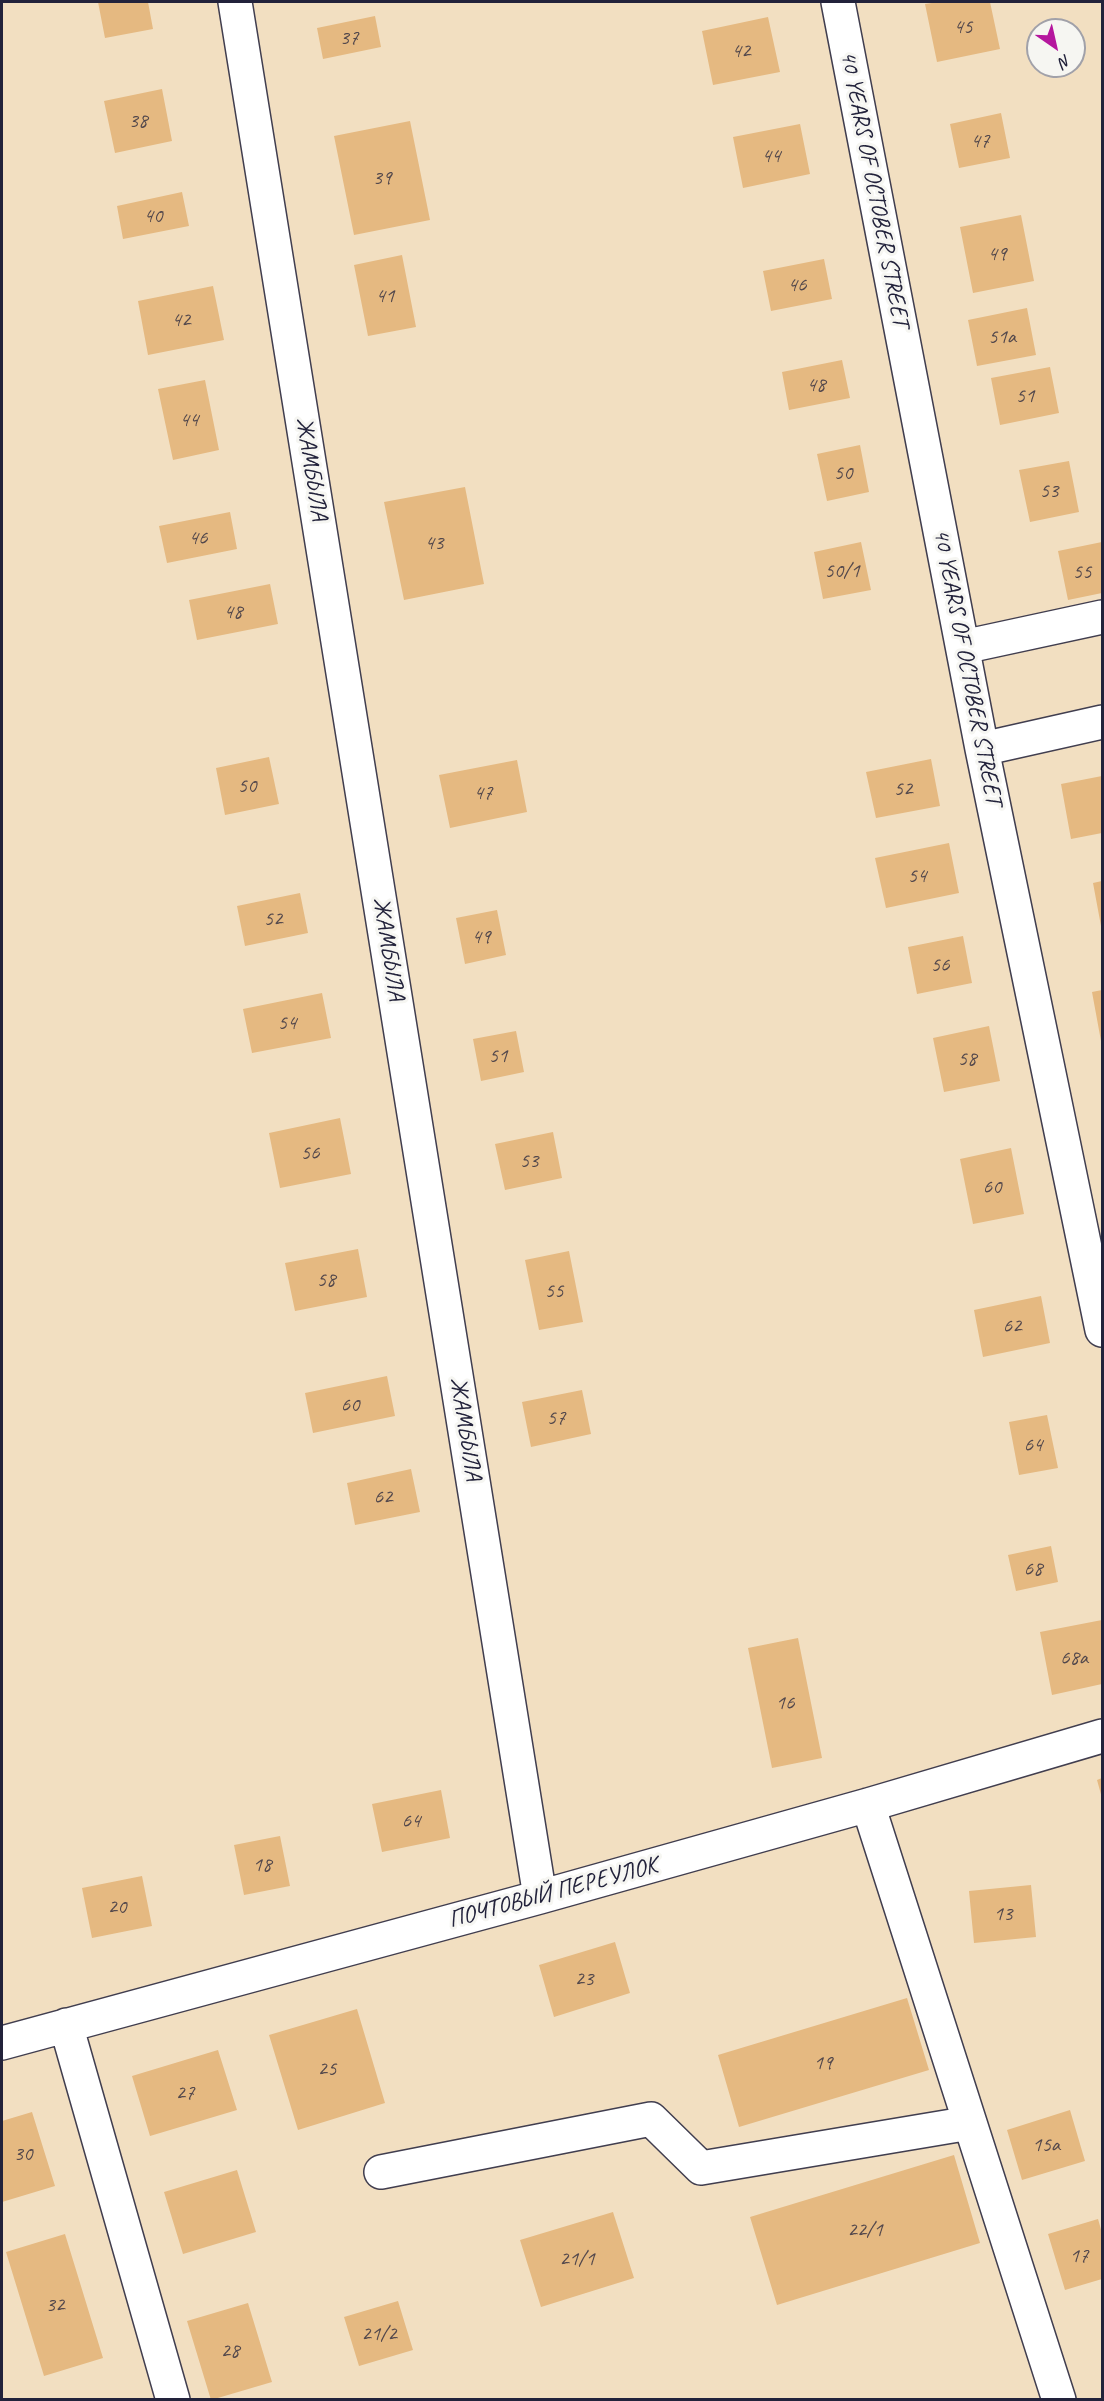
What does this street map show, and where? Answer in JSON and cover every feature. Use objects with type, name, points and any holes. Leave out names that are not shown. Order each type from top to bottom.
[{"type":"street","name":"ЖАМБЫЛА","points":[[234,2],[540,1897]]},
{"type":"street","name":"40 YEARS OF OCTOBER STREET","points":[[838,2],[982,749],[1102,1330]]},
{"type":"street","points":[[963,647],[1102,616]]},
{"type":"street","points":[[982,749],[1102,723]]},
{"type":"street","name":"ПОЧТОВЫЙ ПЕРЕУЛОК","points":[[2,2043],[540,1897],[868,1805],[1102,1736]]},
{"type":"street","points":[[868,1805],[1059,2400]]},
{"type":"street","points":[[66,2025],[173,2400]]},
{"type":"street","points":[[381,2172],[651,2119],[701,2168],[970,2123]]},
{"type":"building","points":[[98,2],[148,2],[153,29],[105,38]]},
{"type":"building","points":[[990,2],[1000,49],[937,62],[925,4]]},
{"type":"building","points":[[375,16],[381,47],[323,59],[317,28]]},
{"type":"building","points":[[768,17],[780,72],[713,85],[702,31]]},
{"type":"building","points":[[162,89],[172,141],[115,153],[104,101]]},
{"type":"building","points":[[1001,113],[1010,158],[959,168],[950,124]]},
{"type":"building","points":[[410,121],[430,220],[354,235],[334,136]]},
{"type":"building","points":[[800,124],[810,174],[743,188],[733,137]]},
{"type":"building","points":[[182,192],[189,226],[123,239],[117,206]]},
{"type":"building","points":[[1021,215],[1034,281],[973,293],[960,227]]},
{"type":"building","points":[[402,255],[416,327],[368,336],[354,265]]},
{"type":"building","points":[[824,259],[832,299],[771,311],[763,271]]},
{"type":"building","points":[[213,286],[224,340],[148,355],[138,301]]},
{"type":"building","points":[[1027,308],[1036,355],[977,366],[968,320]]},
{"type":"building","points":[[842,360],[850,398],[789,410],[782,372]]},
{"type":"building","points":[[1050,367],[1059,413],[1000,425],[991,378]]},
{"type":"building","points":[[205,380],[219,450],[173,460],[158,389]]},
{"type":"building","points":[[860,445],[869,492],[827,501],[817,454]]},
{"type":"building","points":[[1069,461],[1079,512],[1030,522],[1019,470]]},
{"type":"building","points":[[465,487],[484,584],[404,600],[384,502]]},
{"type":"building","points":[[230,512],[237,549],[167,563],[159,526]]},
{"type":"building","points":[[861,542],[871,590],[823,599],[814,552]]},
{"type":"building","points":[[1102,542],[1102,593],[1068,600],[1058,551]]},
{"type":"building","points":[[270,584],[278,624],[197,640],[189,600]]},
{"type":"building","points":[[269,757],[279,804],[225,815],[216,768]]},
{"type":"building","points":[[931,759],[940,806],[876,818],[866,772]]},
{"type":"building","points":[[517,760],[527,812],[450,828],[439,775]]},
{"type":"building","points":[[1102,776],[1102,833],[1071,839],[1061,784]]},
{"type":"building","points":[[949,843],[959,893],[886,908],[875,858]]},
{"type":"building","points":[[1102,881],[1102,926],[1101,926],[1093,883]]},
{"type":"building","points":[[300,893],[308,933],[245,946],[237,906]]},
{"type":"building","points":[[497,910],[506,955],[465,964],[456,918]]},
{"type":"building","points":[[963,936],[972,983],[917,994],[908,947]]},
{"type":"building","points":[[1102,990],[1102,1041],[1101,1041],[1092,992]]},
{"type":"building","points":[[322,993],[331,1038],[252,1053],[243,1009]]},
{"type":"building","points":[[989,1026],[1000,1081],[944,1092],[933,1038]]},
{"type":"building","points":[[516,1031],[524,1072],[481,1081],[473,1039]]},
{"type":"building","points":[[340,1118],[351,1174],[280,1188],[269,1133]]},
{"type":"building","points":[[553,1132],[562,1178],[505,1190],[495,1144]]},
{"type":"building","points":[[1011,1148],[1024,1214],[973,1224],[960,1159]]},
{"type":"building","points":[[358,1249],[367,1297],[295,1311],[285,1263]]},
{"type":"building","points":[[569,1251],[583,1322],[539,1330],[525,1260]]},
{"type":"building","points":[[1041,1296],[1050,1343],[983,1357],[974,1310]]},
{"type":"building","points":[[387,1376],[395,1416],[313,1433],[305,1393]]},
{"type":"building","points":[[582,1390],[591,1434],[531,1447],[522,1402]]},
{"type":"building","points":[[1047,1415],[1058,1468],[1019,1475],[1009,1422]]},
{"type":"building","points":[[411,1469],[420,1512],[355,1525],[347,1483]]},
{"type":"building","points":[[1051,1546],[1058,1582],[1016,1591],[1008,1555]]},
{"type":"building","points":[[1102,1620],[1102,1684],[1052,1695],[1040,1632]]},
{"type":"building","points":[[798,1638],[822,1758],[772,1768],[748,1648]]},
{"type":"building","points":[[1102,1778],[1102,1798],[1097,1780]]},
{"type":"building","points":[[441,1790],[450,1838],[382,1852],[372,1804]]},
{"type":"building","points":[[280,1836],[290,1886],[244,1895],[234,1845]]},
{"type":"building","points":[[142,1876],[152,1926],[92,1938],[82,1888]]},
{"type":"building","points":[[1031,1885],[1036,1937],[974,1943],[969,1891]]},
{"type":"building","points":[[615,1942],[630,1993],[554,2017],[539,1965]]},
{"type":"building","points":[[907,1998],[929,2070],[739,2127],[718,2055]]},
{"type":"building","points":[[357,2009],[385,2103],[298,2130],[269,2035]]},
{"type":"building","points":[[218,2050],[237,2110],[150,2136],[132,2076]]},
{"type":"building","points":[[1070,2110],[1085,2161],[1022,2180],[1007,2130]]},
{"type":"building","points":[[32,2112],[55,2186],[2,2202],[2,2121]]},
{"type":"building","points":[[954,2155],[980,2243],[777,2305],[750,2217]]},
{"type":"building","points":[[237,2170],[256,2232],[183,2254],[164,2192]]},
{"type":"building","points":[[613,2212],[634,2278],[541,2307],[520,2240]]},
{"type":"building","points":[[1098,2219],[1102,2233],[1102,2279],[1065,2290],[1048,2234]]},
{"type":"building","points":[[65,2234],[103,2358],[44,2376],[6,2252]]},
{"type":"building","points":[[398,2301],[413,2350],[359,2366],[344,2317]]},
{"type":"building","points":[[248,2303],[272,2382],[211,2400],[187,2321]]}]
